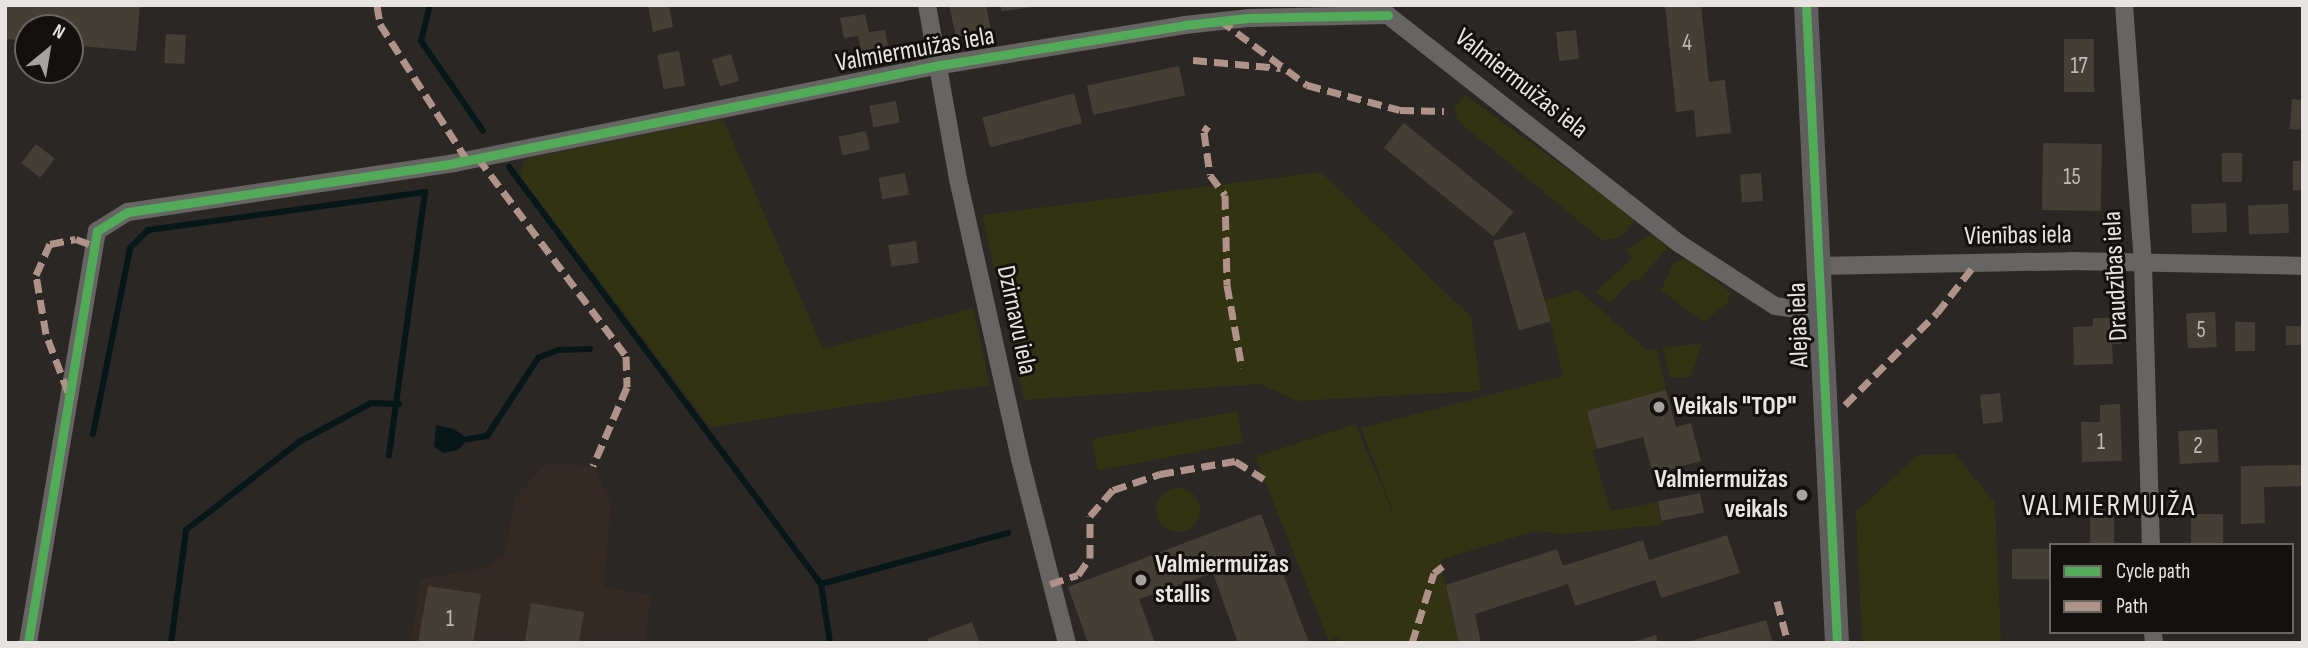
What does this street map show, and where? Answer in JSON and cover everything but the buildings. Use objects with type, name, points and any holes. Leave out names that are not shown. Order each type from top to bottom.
[{"type":"main road","name":"Alejas iela","points":[[1806,5],[1837,643]]},
{"type":"street","name":"Dzirnavu iela","points":[[927,5],[941,65],[958,179],[1020,459],[1067,643]]},
{"type":"street","name":"Draudzības iela","points":[[2124,5],[2143,263],[2151,543]]},
{"type":"street","name":"Valmiermuižas iela","points":[[28,643],[97,231],[128,212],[454,163],[941,65],[1248,11],[1382,10],[1680,244],[1775,306],[1819,312]]},
{"type":"street","name":"Vienības iela","points":[[1818,266],[2143,263],[2303,266]]},
{"type":"shaded area","points":[[1465,95],[1635,218],[1633,224],[1621,237],[1603,241],[1458,121],[1454,109]]},
{"type":"shaded area","points":[[723,119],[823,349],[973,308],[990,385],[710,427],[520,176],[524,159]]},
{"type":"shaded area","points":[[1321,172],[1471,317],[1481,391],[1297,401],[1261,384],[1024,400],[982,215]]},
{"type":"shaded area","points":[[1653,233],[1667,248],[1639,281],[1632,280],[1610,303],[1596,292],[1632,258],[1626,250]]},
{"type":"shaded area","points":[[1687,258],[1730,292],[1728,303],[1703,322],[1661,290],[1673,264]]},
{"type":"shaded area","points":[[1578,290],[1647,350],[1657,349],[1666,390],[1588,411],[1597,449],[1593,452],[1611,511],[1657,502],[1662,525],[1562,534],[1535,531],[1440,560],[1459,643],[1339,643],[1340,636],[1329,641],[1255,457],[1355,424],[1402,533],[1361,428],[1563,376],[1545,300]]},
{"type":"shaded area","points":[[1702,343],[1691,377],[1670,378],[1663,348]]},
{"type":"shaded area","points":[[1237,411],[1243,442],[1098,471],[1092,439]]},
{"type":"shaded area","points":[[436,425],[454,429],[468,439],[458,450],[443,453],[434,446]]},
{"type":"shaded area","points":[[1955,454],[1995,503],[2001,643],[1862,643],[1856,512],[1918,455]]},
{"type":"shaded area","points":[[547,463],[593,466],[611,503],[603,587],[651,595],[645,643],[411,643],[421,579],[487,567],[505,555],[515,497]]},
{"type":"shaded area","points":[[1178,488],[1187,489],[1194,494],[1199,501],[1199,519],[1194,526],[1187,531],[1178,532],[1169,531],[1162,526],[1157,519],[1156,510],[1157,501],[1162,494],[1169,489]]},
{"type":"waterway","points":[[430,5],[421,41],[483,131]]},
{"type":"waterway","points":[[509,167],[821,584],[830,643]]},
{"type":"waterway","points":[[93,434],[130,248],[148,230],[425,192],[389,456]]},
{"type":"waterway","points":[[468,439],[487,436],[538,358],[558,350],[590,349]]},
{"type":"waterway","points":[[171,643],[186,530],[299,442],[371,403],[399,404]]},
{"type":"waterway","points":[[821,584],[1008,533]]},
{"type":"marked path","points":[[377,5],[380,24],[467,160]]},
{"type":"marked path","points":[[1220,20],[1307,85],[1400,110],[1444,111]]},
{"type":"marked path","points":[[1193,60],[1281,68]]},
{"type":"marked path","points":[[1208,126],[1204,132],[1210,175],[1225,195],[1227,285],[1242,368]]},
{"type":"marked path","points":[[478,158],[626,356],[627,387],[593,466]]},
{"type":"marked path","points":[[68,392],[46,334],[36,275],[50,244],[76,239],[94,246]]},
{"type":"marked path","points":[[1845,405],[1937,313],[1976,263]]},
{"type":"marked path","points":[[1050,584],[1078,575],[1090,558],[1090,516],[1113,490],[1160,474],[1235,461],[1264,479]]},
{"type":"marked path","points":[[1412,643],[1434,573],[1443,566]]},
{"type":"marked path","points":[[1777,601],[1788,643]]},
{"type":"cycle path","points":[[1806,5],[1837,643]]},
{"type":"cycle path","points":[[28,643],[97,231],[128,212],[454,163],[941,65],[1185,25],[1248,18],[1388,15]]},
{"type":"place","name":"Veikals \"TOP\"","points":[[1659,407]]},
{"type":"place","name":"Valmiermuižas veikals","points":[[1802,495]]},
{"type":"place","name":"Valmiermuižas stallis","points":[[1141,580]]},
{"type":"district","name":"VALMIERMUIŽA","points":[[2109,506]]}]
